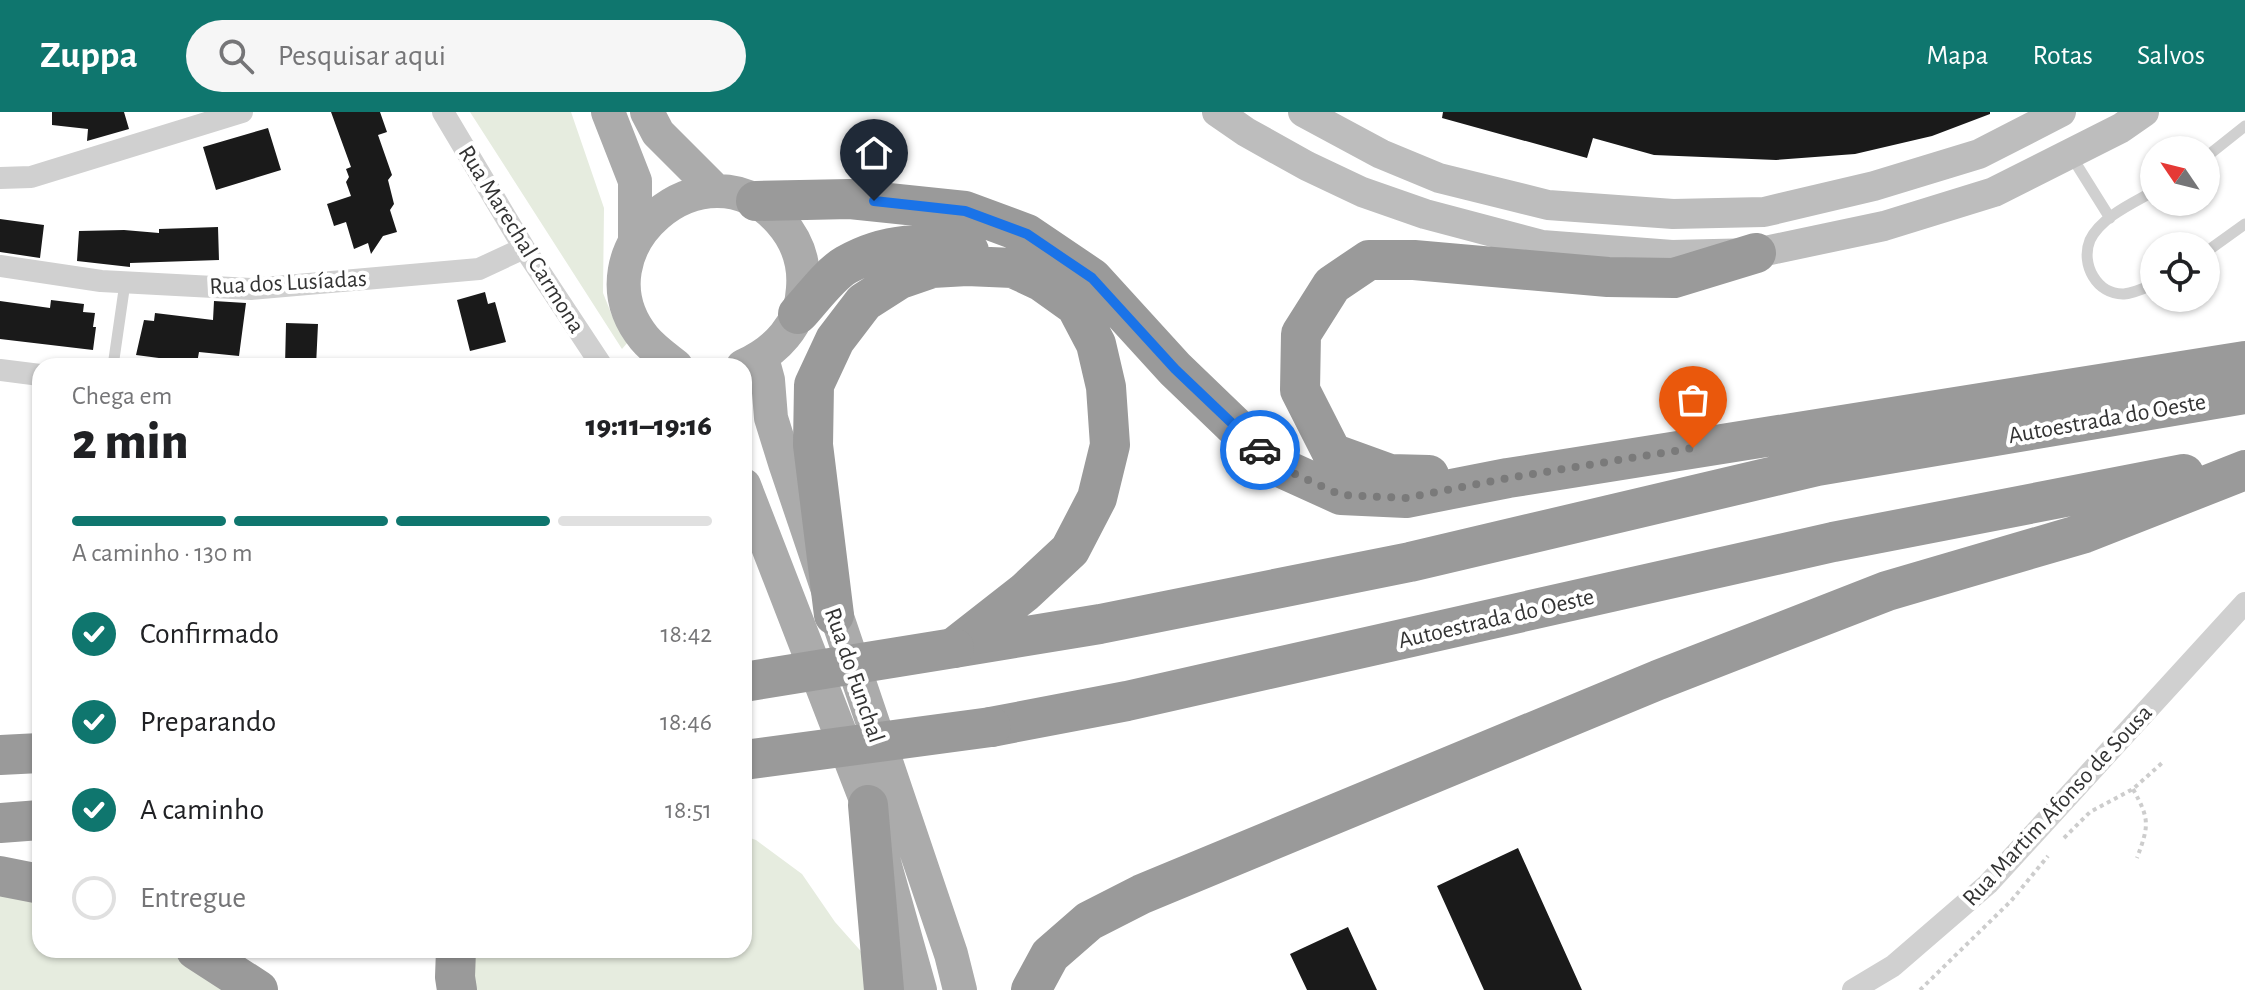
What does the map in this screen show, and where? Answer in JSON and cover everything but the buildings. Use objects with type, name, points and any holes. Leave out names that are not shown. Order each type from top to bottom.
[{"type":"highway","points":[[756,201],[850,199],[965,211],[1027,234],[1092,278],[1175,369],[1275,465],[1341,495],[1406,498],[1508,478],[2245,361]]},
{"type":"highway","points":[[798,314],[844,265],[883,250],[920,243],[984,255],[1041,281],[1076,306],[1096,344],[1106,387],[1110,445],[1097,498],[1070,550],[1025,592],[954,648]]},
{"type":"highway","points":[[1508,478],[1390,474],[1332,453],[1300,390],[1301,334],[1332,285],[1369,260],[1414,260],[1608,277],[1674,278],[1756,253]]},
{"type":"highway","points":[[834,615],[813,445],[814,385],[835,340],[864,302],[900,279],[932,268],[1013,268]]},
{"type":"highway","name":"Autoestrada do Oeste","points":[[752,681],[1100,624],[1410,562],[1817,466],[2245,394]]},
{"type":"highway","name":"Autoestrada do Oeste","points":[[752,759],[991,727],[1127,701],[1833,542],[2245,462]]},
{"type":"highway","points":[[1031,990],[1050,955],[1089,921],[1142,894],[1658,680],[1887,591],[2085,533],[2245,470]]},
{"type":"highway","points":[[0,755],[32,753]]},
{"type":"highway","points":[[868,805],[884,990]]},
{"type":"highway","points":[[0,823],[32,821]]},
{"type":"highway","points":[[0,876],[32,882]]},
{"type":"highway","points":[[208,958],[258,990]]},
{"type":"highway","points":[[456,958],[457,990]]},
{"type":"main road","name":"Rua do Funchal","points":[[608,112],[635,181],[635,239]]},
{"type":"main road","points":[[647,112],[658,133],[716,191]]},
{"type":"main road","points":[[1217,112],[1246,132],[1321,173],[1362,192],[1450,220],[1542,245],[1672,255],[1756,253],[1884,226],[1994,192],[2121,128],[2144,112]]},
{"type":"main road","points":[[1303,112],[1381,154],[1439,178],[1548,205],[1673,214],[1764,212],[1874,186],[1979,154],[2061,112]]},
{"type":"main road","points":[[1450,220],[1460,183]]},
{"type":"main road","name":"Rua do Funchal","points":[[668,358],[644,338],[631,315],[625,290],[626,264],[635,239],[649,219],[669,204],[692,194],[716,191],[756,201],[774,213],[788,230],[798,250],[804,282],[798,314],[783,339],[752,362],[768,380],[771,418],[834,615],[951,954],[960,990]]},
{"type":"main road","name":"Rua do Funchal","points":[[752,506],[868,805],[920,990]]},
{"type":"street","points":[[0,178],[31,177],[242,112]]},
{"type":"street","name":"Rua Marechal Carmona","points":[[443,112],[524,248],[597,358]]},
{"type":"street","name":"Rua dos Lusíadas","points":[[0,266],[125,283],[251,289],[479,269],[524,248]]},
{"type":"street","points":[[0,370],[32,374]]},
{"type":"street","name":"Rua Martim Afonso de Sousa","points":[[1853,990],[1893,966],[1988,884],[2245,603]]},
{"type":"lane","points":[[2220,146],[2245,126]]},
{"type":"lane","points":[[2070,154],[2110,218]]},
{"type":"lane","points":[[2140,200],[2101,226],[2090,241],[2087,258],[2092,277],[2107,290],[2123,294],[2140,289]]},
{"type":"lane","points":[[2220,242],[2245,224]]},
{"type":"lane","points":[[114,358],[125,283]]},
{"type":"path","points":[[2061,841],[2090,812],[2133,789],[2162,763]]},
{"type":"path","points":[[2133,789],[2146,813],[2145,835],[2137,858]]},
{"type":"path","points":[[1920,990],[2011,901],[2052,851]]},
{"type":"shaded area","points":[[470,112],[571,112],[604,208],[603,293],[613,318],[628,342],[622,349]]},
{"type":"shaded area","points":[[752,839],[802,874],[835,922],[882,975],[882,990],[459,990],[457,958],[752,958]]},
{"type":"shaded area","points":[[0,891],[32,899],[32,958],[179,958],[233,990],[0,990]]},
{"type":"way so far","points":[[1260,450],[1275,465],[1341,495],[1406,498],[1693,448]]},
{"type":"route","points":[[874,201],[965,211],[1027,234],[1092,278],[1175,369],[1260,450]]}]
